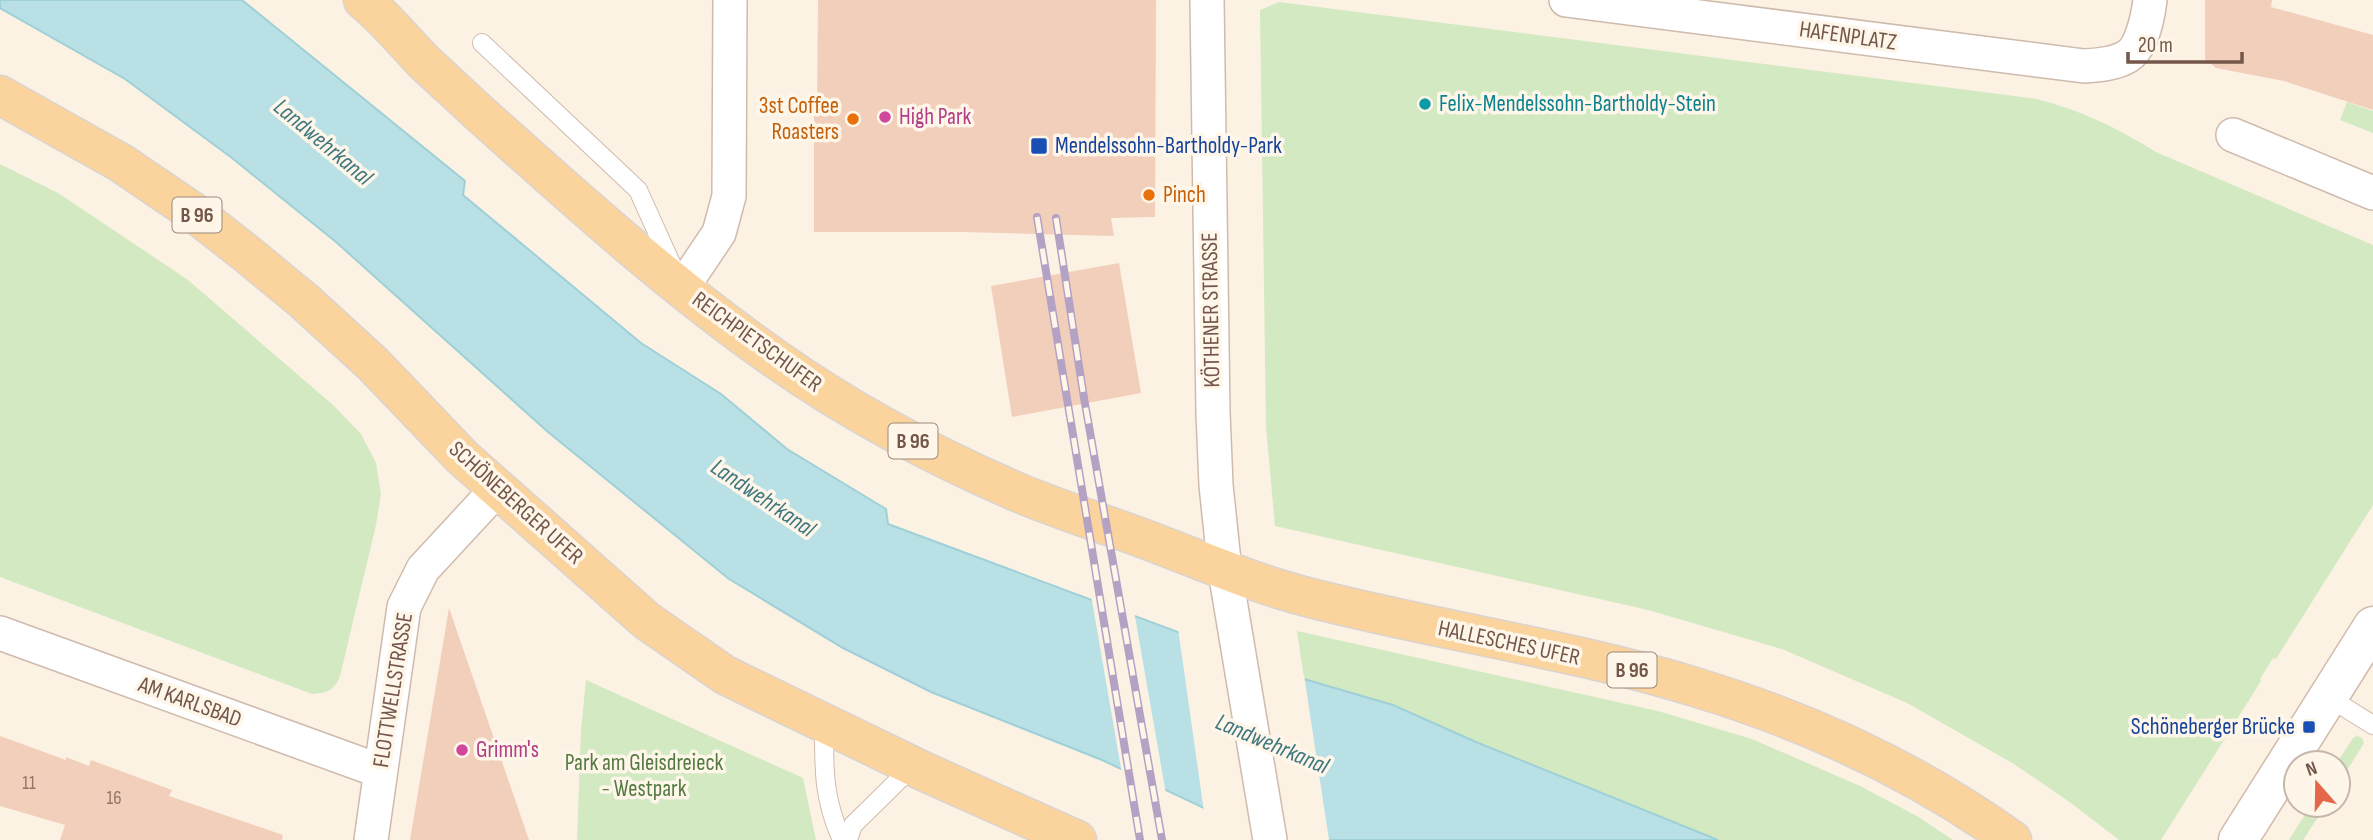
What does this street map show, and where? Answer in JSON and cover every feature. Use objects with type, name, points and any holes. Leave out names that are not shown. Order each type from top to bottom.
[{"type":"main road","name":"REICHPIETSCHUFER","points":[[370,2],[420,58],[538,166],[682,288],[779,361],[862,414],[921,446],[1020,493],[1225,571]]},
{"type":"main road","name":"SCHÖNEBERGER UFER","points":[[0,95],[121,163],[196,214],[247,254],[373,364],[462,457],[647,621],[725,675],[913,766],[1077,840]]},
{"type":"main road","name":"HALLESCHES UFER","points":[[1225,571],[1306,597],[1632,670],[1753,706],[1892,766],[1978,816],[2012,840]]},
{"type":"street","points":[[682,288],[719,233],[729,195],[730,0]]},
{"type":"street","name":"KÖTHENER STRASSE","points":[[1207,0],[1213,437],[1225,571],[1270,840]]},
{"type":"street","name":"HAFENPLATZ","points":[[1566,0],[2067,66],[2108,64],[2130,55],[2143,34],[2150,0]]},
{"type":"street","points":[[2233,135],[2373,193]]},
{"type":"street","name":"FLOTTWELLSTRASSE","points":[[370,840],[404,607],[423,569],[499,488]]},
{"type":"street","points":[[2238,840],[2373,626]]},
{"type":"street","name":"AM KARLSBAD","points":[[0,633],[380,771]]},
{"type":"lane","points":[[482,43],[638,190],[682,288]]},
{"type":"lane","points":[[2328,697],[2373,725]]},
{"type":"lane","points":[[824,724],[824,779],[834,822],[842,840]]},
{"type":"lane","points":[[848,840],[852,825],[913,766]]},
{"type":"green space","name":"Mendelssohn-Bartholdy-Park","points":[[1279,2],[2037,99],[2098,121],[2156,152],[2373,245],[2373,505],[2276,659],[2273,658],[2161,840],[2119,840],[2014,764],[1907,703],[1782,649],[1648,610],[1275,526],[1266,427],[1260,10]]},
{"type":"green space","points":[[2347,102],[2373,111],[2373,133],[2340,120]]},
{"type":"green space","points":[[0,164],[58,193],[188,280],[333,405],[361,434],[376,463],[381,494],[340,676],[329,690],[312,694],[0,577]]},
{"type":"green space","points":[[1297,631],[1658,711],[1752,739],[1860,786],[1917,816],[1953,840],[1718,840],[1476,742],[1393,705],[1304,679]]},
{"type":"green space","name":"Park am Gleisdreieck - Westpark","points":[[586,680],[803,778],[816,840],[577,840],[581,730]]},
{"type":"green space","points":[[2353,738],[2362,738],[2364,743],[2352,762],[2352,749],[2346,749]]},
{"type":"green space","points":[[2302,819],[2317,819],[2303,840],[2289,840]]},
{"type":"water","name":"Landwehrkanal","points":[[0,0],[242,0],[465,181],[463,195],[641,343],[721,394],[787,449],[886,509],[888,524],[1304,679],[1393,705],[1476,742],[1718,840],[1272,840],[1102,760],[931,692],[843,648],[729,579],[548,432],[336,242],[232,158],[125,79],[0,8]]},
{"type":"pier","points":[[1091,595],[1134,611],[1166,794],[1122,774]]},
{"type":"pier","points":[[1178,628],[1304,675],[1329,840],[1264,840],[1204,812]]},
{"type":"building","name":"High Park","points":[[818,0],[1156,0],[1155,217],[1111,218],[1114,236],[814,232]]},
{"type":"building","points":[[2205,0],[2272,0],[2271,7],[2373,35],[2373,110],[2284,81],[2216,68],[2205,59]]},
{"type":"building","points":[[1119,263],[1141,393],[1012,417],[991,286]]},
{"type":"building","name":"Grimm's","points":[[449,608],[529,840],[410,840]]},
{"type":"building","points":[[0,736],[66,760],[66,757],[89,766],[91,760],[172,790],[169,796],[283,835],[282,840],[60,840],[65,825],[0,806]]},
{"type":"railway","points":[[1037,217],[1140,840]]},
{"type":"railway","points":[[1056,218],[1084,398],[1162,840]]},
{"type":"place","name":"Felix-Mendelssohn-Bartholdy-Stein","points":[[1425,104]]},
{"type":"place","name":"High Park","points":[[885,117]]},
{"type":"place","name":"3st Coffee Roasters","points":[[853,119]]},
{"type":"place","name":"Mendelssohn-Bartholdy-Park","points":[[1039,146]]},
{"type":"place","name":"Pinch","points":[[1149,195]]},
{"type":"place","name":"Schöneberger Brücke","points":[[2309,727]]},
{"type":"place","name":"Grimm's","points":[[462,750]]}]
